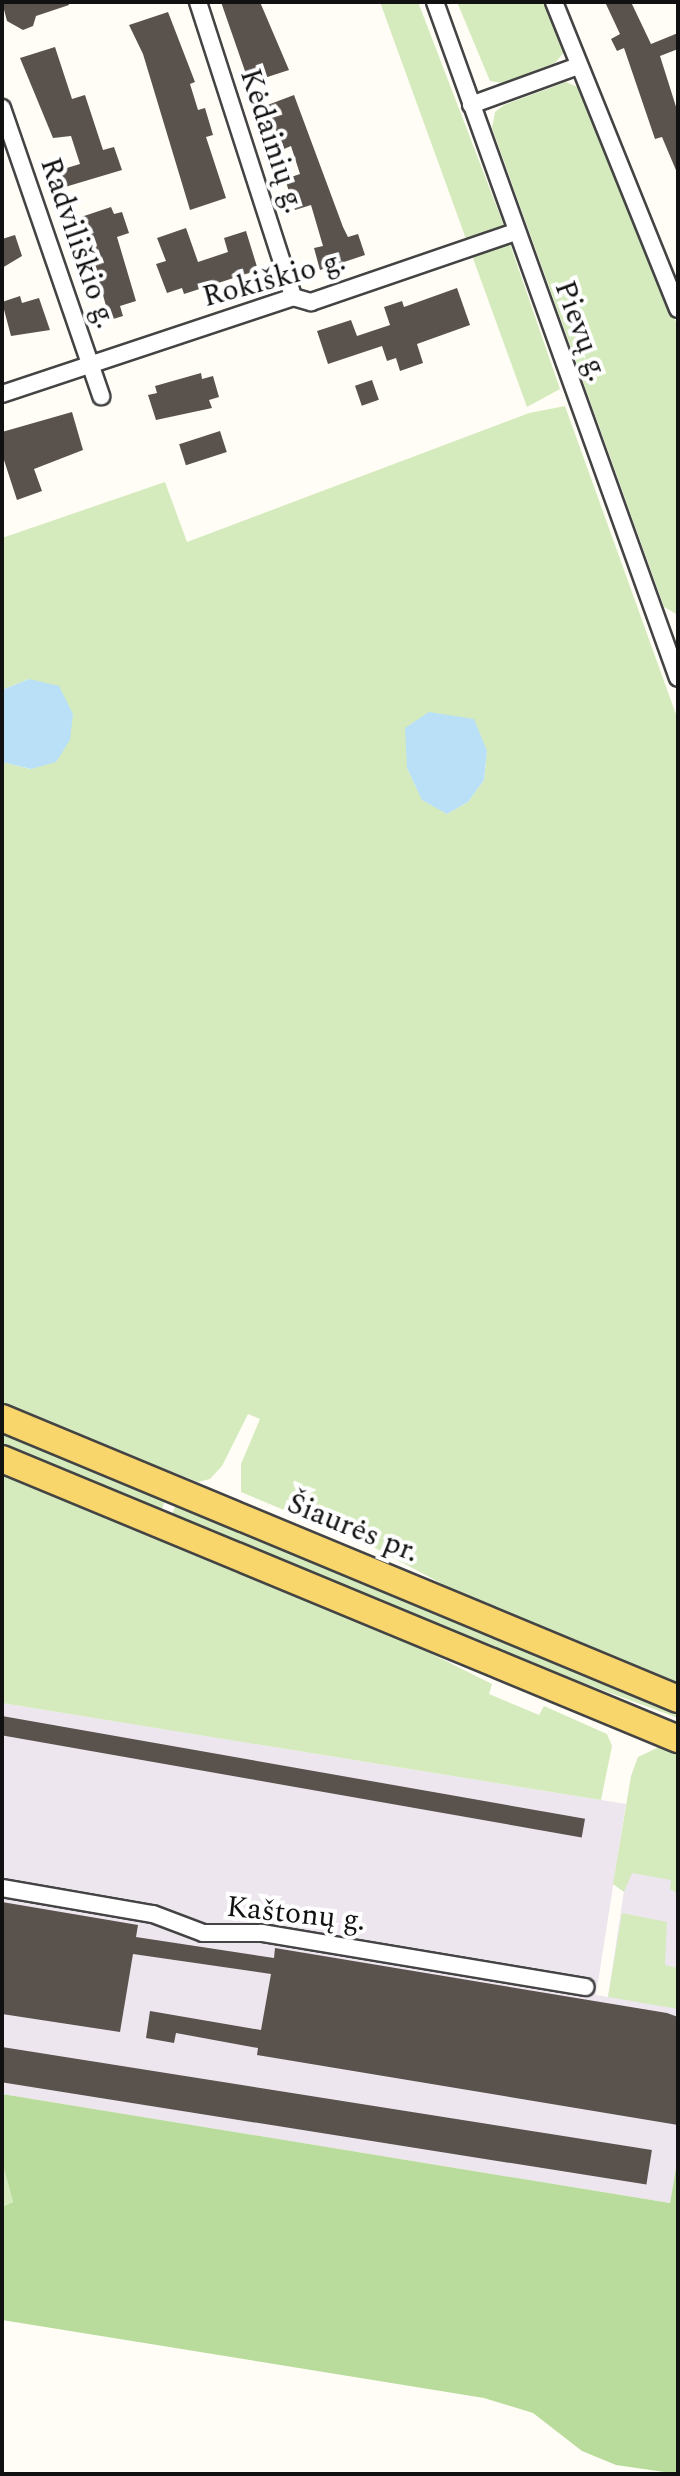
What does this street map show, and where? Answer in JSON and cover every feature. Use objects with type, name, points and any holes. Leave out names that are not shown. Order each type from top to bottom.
[{"type":"main road","name":"Šiaurės pr.","points":[[2,1418],[678,1699]]},
{"type":"main road","points":[[2,1459],[678,1739]]},
{"type":"street","name":"Kėdainių g.","points":[[198,2],[293,297]]},
{"type":"street","name":"Pievų g.","points":[[435,2],[515,232],[670,634],[678,678]]},
{"type":"street","points":[[554,2],[678,309]]},
{"type":"street","points":[[471,105],[578,66]]},
{"type":"street","name":"Radviliškio g.","points":[[2,108],[101,396]]},
{"type":"street","name":"Rokiškio g.","points":[[2,394],[293,297],[311,302],[515,232]]},
{"type":"street","name":"Kaštonų g.","points":[[2,1888],[153,1914],[203,1933],[262,1933],[586,1987]]},
{"type":"shaded area","points":[[2,1703],[626,1804],[596,1995],[608,1997],[628,1864],[678,1873],[678,2156],[670,2203],[2,2094]]},
{"type":"green space","points":[[380,2],[418,2],[501,218],[560,389],[527,407]]},
{"type":"green space","points":[[457,2],[546,2],[565,51],[555,63],[502,83],[490,81]]},
{"type":"green space","points":[[566,82],[580,88],[678,327],[678,615],[664,607],[492,128],[495,112],[504,105]]},
{"type":"green space","points":[[565,406],[678,720],[678,1683],[446,1586],[375,1548],[241,1492],[241,1464],[260,1419],[248,1414],[222,1466],[210,1479],[198,1482],[2,1405],[2,762],[31,769],[29,679],[2,690],[2,538],[165,482],[187,542],[529,413]],"holes":[[[487,751],[484,780],[468,802],[447,814],[422,799],[407,768]]]},
{"type":"green space","points":[[2,1432],[166,1498],[160,1512],[2,1448]]},
{"type":"green space","points":[[2,1473],[394,1635],[492,1684],[489,1694],[539,1715],[544,1706],[607,1734],[612,1746],[601,1800],[2,1703]]},
{"type":"green space","points":[[176,1504],[656,1702],[678,1712],[678,1718],[483,1646],[171,1517]]},
{"type":"green space","points":[[659,1747],[678,1754],[678,1894],[670,1889],[671,1880],[632,1873],[624,1892],[613,1884],[631,1776],[638,1757]]},
{"type":"green space","points":[[622,1913],[667,1922],[665,1965],[678,1968],[678,2009],[608,1997]]},
{"type":"green space","points":[[2,2094],[670,2203],[678,2156],[678,2474],[616,2465],[582,2451],[533,2413],[484,2398],[2,2320],[2,2207],[13,2202],[2,2162]]},
{"type":"green space","points":[[2,2162],[13,2202],[2,2207]]},
{"type":"water","points":[[29,679],[59,686],[73,714],[70,740],[56,762],[31,769],[2,762],[2,690]]},
{"type":"water","points":[[429,712],[474,719],[487,751],[484,780],[468,802],[447,814],[422,800],[407,768],[405,728]]},
{"type":"building","points":[[2,2],[68,2],[69,5],[36,16],[33,26],[23,30],[7,21]]},
{"type":"building","points":[[221,2],[260,2],[289,70],[255,81],[252,72],[246,74]]},
{"type":"building","points":[[605,2],[631,2],[651,44],[678,33],[678,49],[660,56],[678,113],[678,175],[662,137],[655,139],[624,48],[617,51],[611,39],[620,34]]},
{"type":"building","points":[[168,12],[195,82],[190,84],[198,110],[205,108],[213,135],[206,137],[226,198],[190,210],[143,54],[129,25]]},
{"type":"building","points":[[55,47],[72,99],[85,95],[103,150],[114,147],[122,170],[65,187],[60,170],[80,164],[71,136],[53,138],[20,58]]},
{"type":"building","points":[[294,95],[343,227],[348,237],[358,234],[365,255],[320,270],[314,248],[323,246],[311,205],[295,210],[285,179],[300,174],[291,146],[284,149],[280,136],[265,130],[257,109]]},
{"type":"building","points":[[111,207],[114,214],[122,212],[129,233],[117,237],[136,301],[120,306],[123,316],[110,320],[81,217]]},
{"type":"building","points":[[186,228],[198,262],[228,252],[224,238],[246,231],[258,270],[184,294],[182,288],[167,293],[156,264],[166,261],[157,238]]},
{"type":"building","points":[[15,235],[22,256],[2,268],[2,239]]},
{"type":"building","points":[[457,288],[470,325],[417,344],[423,363],[400,371],[396,358],[387,361],[382,346],[328,364],[317,331],[351,320],[357,336],[390,325],[384,307],[402,301],[404,307]]},
{"type":"building","points":[[20,296],[22,303],[39,298],[50,330],[11,336],[2,302]]},
{"type":"building","points":[[201,373],[202,379],[213,376],[219,397],[209,400],[212,408],[156,420],[148,395],[157,393],[155,386]]},
{"type":"building","points":[[372,380],[379,400],[362,406],[355,386]]},
{"type":"building","points":[[72,412],[83,450],[34,469],[42,491],[17,500],[2,454],[2,432]]},
{"type":"building","points":[[220,431],[227,452],[186,465],[179,444]]},
{"type":"building","points":[[2,1716],[585,1819],[582,1838],[2,1735]]},
{"type":"building","points":[[2,1902],[138,1925],[136,1937],[274,1958],[275,1948],[667,2013],[678,2017],[678,2125],[257,2055],[258,2048],[176,2033],[174,2043],[146,2038],[150,2011],[261,2030],[271,1974],[133,1954],[120,2032],[2,2014]]},
{"type":"building","points":[[2,2047],[652,2150],[646,2185],[2,2082]]}]
